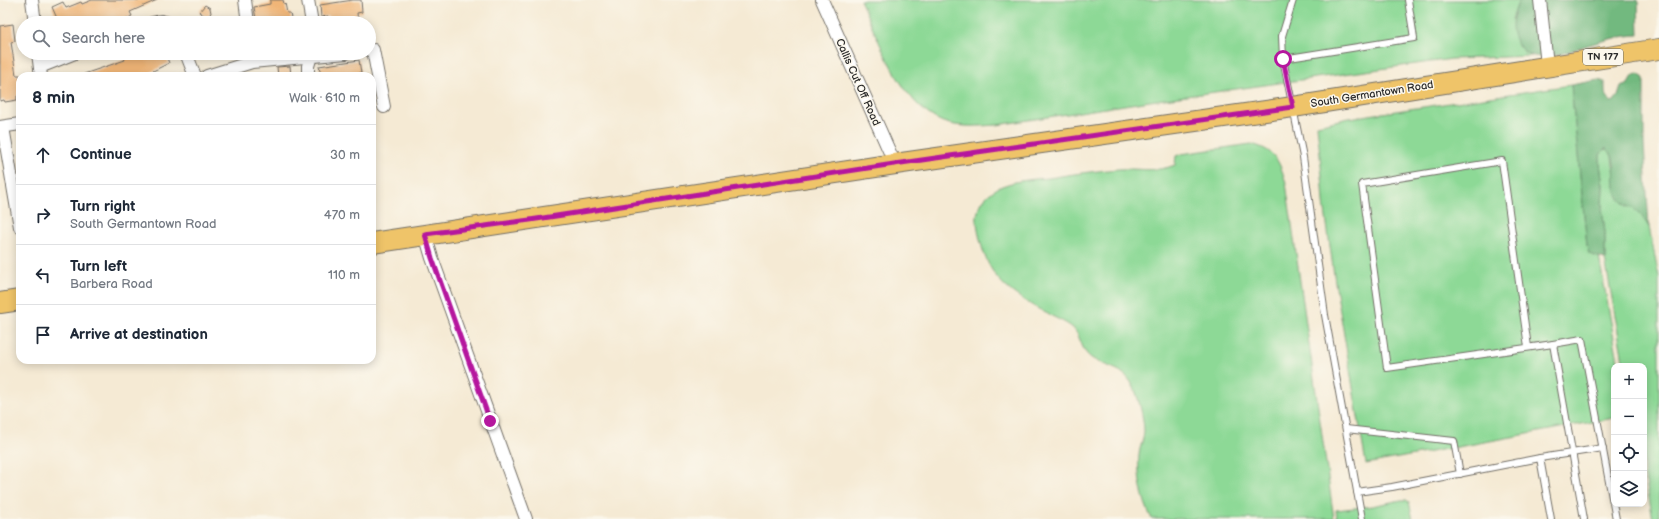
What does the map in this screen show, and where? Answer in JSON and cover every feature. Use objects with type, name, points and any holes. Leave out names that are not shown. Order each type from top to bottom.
[{"type":"main road","name":"South Germantown Road","points":[[376,242],[894,164],[1293,107],[1659,48]]},
{"type":"main road","points":[[0,303],[16,301]]},
{"type":"street","points":[[32,0],[34,16]]},
{"type":"street","points":[[245,0],[247,16]]},
{"type":"street","points":[[308,0],[311,16]]},
{"type":"street","name":"Callis Cut Off Road","points":[[822,0],[894,164]]},
{"type":"street","points":[[1540,0],[1547,66]]},
{"type":"street","points":[[39,60],[40,71],[61,60]]},
{"type":"street","points":[[189,60],[193,72]]},
{"type":"street","points":[[220,72],[248,64],[276,60]]},
{"type":"street","points":[[308,72],[310,60]]},
{"type":"street","points":[[375,60],[384,107]]},
{"type":"street","points":[[16,125],[2,127],[16,205]]},
{"type":"street","points":[[425,234],[432,258],[526,519]]},
{"type":"lane","points":[[1293,0],[1282,36],[1283,59],[1303,157],[1325,314],[1362,519]]},
{"type":"lane","points":[[1283,59],[1414,38],[1408,0]]},
{"type":"lane","points":[[1528,348],[1502,161],[1362,184],[1387,368],[1528,348],[1582,339],[1616,519]]},
{"type":"lane","points":[[1553,344],[1584,519]]},
{"type":"lane","points":[[1346,429],[1454,441],[1460,474]]},
{"type":"lane","points":[[1357,492],[1540,458],[1603,448]]},
{"type":"lane","points":[[1540,458],[1551,519]]},
{"type":"green space","points":[[860,0],[1519,0],[1512,19],[1524,52],[1532,56],[1452,59],[1150,101],[997,125],[963,126],[943,122],[928,114],[915,101],[892,69]]},
{"type":"green space","points":[[1519,0],[1638,0],[1639,35],[1610,39],[1552,56],[1540,57],[1529,55],[1519,46],[1513,34],[1512,23]]},
{"type":"green space","points":[[1638,74],[1644,78],[1644,144],[1649,227],[1637,211],[1623,203],[1618,197],[1615,186],[1614,161],[1609,151],[1605,148],[1600,155],[1600,164],[1603,186],[1602,207],[1605,233],[1605,259],[1589,254],[1587,245],[1571,85],[1598,80],[1605,82],[1605,93],[1611,102],[1618,96],[1621,87],[1627,85],[1634,75]]},
{"type":"green space","points":[[1571,85],[1587,245],[1589,254],[1599,257],[1618,363],[1611,363],[1611,419],[1366,464],[1335,282],[1324,203],[1317,125],[1349,118]]},
{"type":"green space","points":[[1251,144],[1266,149],[1275,157],[1281,168],[1286,183],[1334,519],[1152,519],[1145,504],[1140,479],[1139,454],[1144,426],[1142,413],[1132,384],[1128,378],[1118,370],[1090,357],[1085,351],[1076,331],[1073,328],[1029,304],[1006,287],[997,278],[990,267],[980,240],[977,223],[978,210],[984,199],[989,194],[999,187],[1016,182],[1118,169],[1161,169],[1175,165],[1176,156],[1181,154]]},
{"type":"green space","points":[[1605,148],[1609,150],[1626,206],[1635,209],[1649,227],[1659,277],[1659,519],[1653,519],[1647,488],[1647,363],[1623,363],[1605,259],[1605,233],[1602,207],[1603,186],[1600,155]]},
{"type":"green space","points":[[1406,500],[1409,502],[1413,519],[1337,519],[1336,510],[1372,506]]},
{"type":"building","points":[[92,0],[157,0],[130,12],[132,16],[56,16],[52,7],[63,2],[66,8],[81,2],[82,4]]},
{"type":"building","points":[[270,0],[283,0],[287,13],[290,13],[291,16],[256,16],[254,7],[270,4]]},
{"type":"building","points":[[361,0],[362,12],[357,13],[357,16],[321,16],[320,5]]},
{"type":"building","points":[[205,5],[210,8],[211,13],[208,16],[205,16],[199,12]]},
{"type":"building","points":[[13,24],[15,41],[11,42],[16,75],[16,100],[5,102],[4,100],[0,101],[0,26]]},
{"type":"building","points":[[125,60],[168,60],[169,63],[151,72],[90,72]]},
{"type":"building","points":[[359,60],[361,72],[320,72],[319,66]]},
{"type":"building","points":[[290,66],[291,72],[278,72],[277,67]]},
{"type":"route","points":[[490,421],[428,247],[425,234],[530,220],[894,164],[1293,107],[1283,59]]}]
